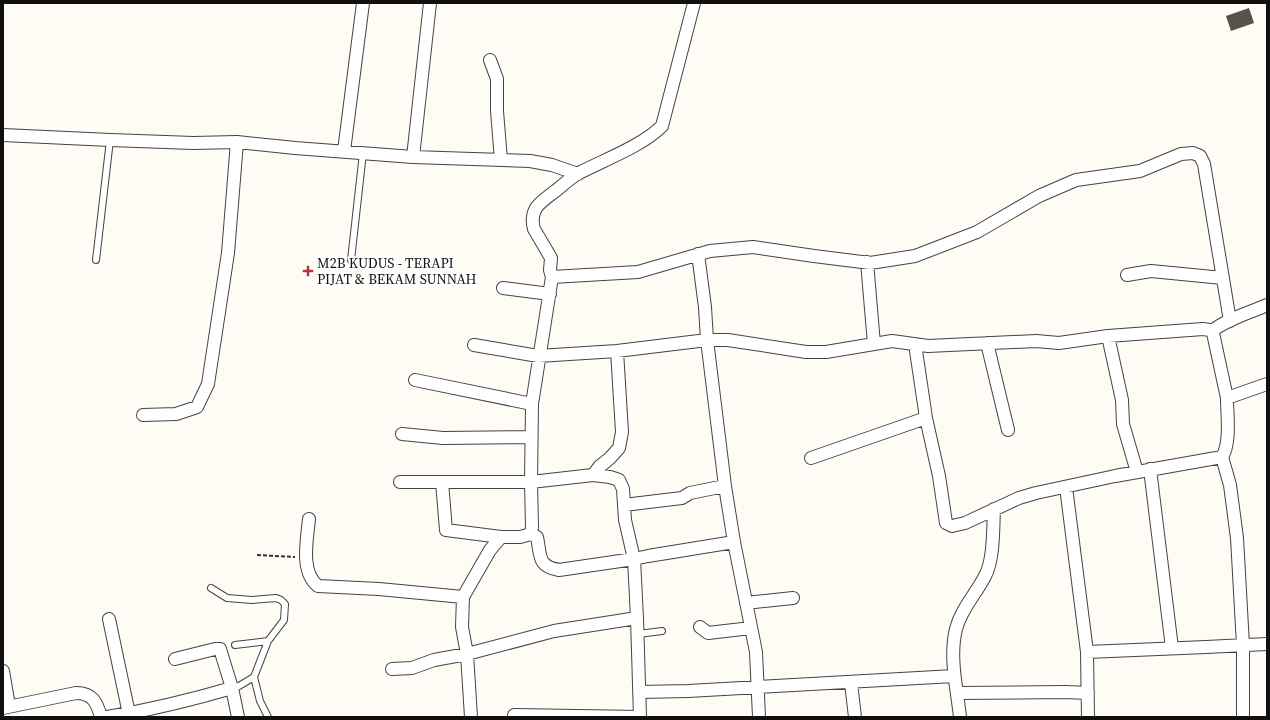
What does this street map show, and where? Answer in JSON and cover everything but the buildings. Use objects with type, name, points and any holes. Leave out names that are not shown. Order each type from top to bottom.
[{"type":"street","points":[[344,151],[363,3]]},
{"type":"street","points":[[413,157],[430,3]]},
{"type":"street","points":[[531,534],[530,482],[532,404],[538,356],[552,277],[550,270],[552,264],[551,258],[534,229],[532,218],[536,208],[578,174],[627,149],[656,132],[662,126],[694,3]]},
{"type":"street","points":[[490,60],[497,79],[497,111],[501,160]]},
{"type":"street","points":[[3,135],[193,143],[237,142],[363,154],[540,162],[578,174]]},
{"type":"street","points":[[143,415],[176,414],[197,407],[208,384],[228,253],[237,142]]},
{"type":"street","points":[[552,277],[638,272],[710,251],[753,247],[867,262],[915,256],[978,232],[1039,196],[1076,180],[1140,171],[1181,154],[1192,153],[1200,156],[1204,164],[1230,321]]},
{"type":"street","points":[[698,254],[725,486],[734,542],[756,652],[759,717]]},
{"type":"street","points":[[867,262],[874,344]]},
{"type":"street","points":[[1127,275],[1151,271],[1223,278]]},
{"type":"street","points":[[503,288],[550,294]]},
{"type":"street","points":[[1212,331],[1218,326],[1267,305]]},
{"type":"street","points":[[474,345],[538,356],[617,351],[707,340],[728,340],[806,352],[826,352],[892,340],[928,346],[1036,341],[1059,343],[1108,336],[1203,329],[1212,331]]},
{"type":"street","points":[[1212,331],[1227,398],[1227,431],[1224,453],[1222,457],[1230,485],[1238,538],[1243,645],[1243,717]]},
{"type":"street","points":[[1108,336],[1122,400],[1123,424],[1137,472]]},
{"type":"street","points":[[987,343],[1008,430]]},
{"type":"street","points":[[915,344],[926,418],[939,476],[946,523],[952,526],[965,523],[1019,498],[1115,476],[1222,457]]},
{"type":"street","points":[[593,475],[599,467],[619,448],[622,432],[617,351]]},
{"type":"street","points":[[415,380],[532,404]]},
{"type":"street","points":[[1227,398],[1267,384]]},
{"type":"street","points":[[811,458],[926,418]]},
{"type":"street","points":[[402,434],[443,438],[531,437]]},
{"type":"street","points":[[1150,469],[1172,648]]},
{"type":"street","points":[[400,482],[530,482],[593,475],[610,477],[619,480],[623,488],[625,520],[634,559],[640,717],[514,715]]},
{"type":"street","points":[[442,482],[446,530],[501,537],[520,537],[531,534],[537,537],[541,562],[548,568],[559,570],[734,542]]},
{"type":"street","points":[[624,505],[682,498],[690,493],[725,486]]},
{"type":"street","points":[[1066,487],[1087,652],[1088,717]]},
{"type":"street","points":[[960,717],[958,693],[954,676],[956,631],[960,616],[986,575],[990,564],[994,509]]},
{"type":"street","points":[[309,519],[306,564],[313,582],[318,586],[379,589],[463,597]]},
{"type":"street","points":[[475,714],[462,627],[463,597],[490,550],[501,537]]},
{"type":"street","points":[[746,603],[793,598]]},
{"type":"street","points":[[109,618],[129,714]]},
{"type":"street","points":[[392,669],[412,668],[434,660],[467,654],[554,631],[637,618]]},
{"type":"street","points":[[700,626],[708,633],[751,628]]},
{"type":"street","points":[[1087,652],[1267,644]]},
{"type":"street","points":[[175,659],[220,649],[232,688],[238,717]]},
{"type":"street","points":[[3,671],[6,707],[76,693],[84,693],[93,699],[98,705],[101,717]]},
{"type":"street","points":[[639,692],[954,676]]},
{"type":"street","points":[[851,682],[855,717]]},
{"type":"street","points":[[107,717],[129,714],[232,688]]},
{"type":"street","points":[[958,693],[1088,693]]},
{"type":"lane","points":[[96,260],[110,140]]},
{"type":"lane","points":[[351,260],[363,154]]},
{"type":"lane","points":[[212,588],[227,598],[252,600],[276,598],[285,604],[284,620],[268,642],[254,676],[239,686],[232,688]]},
{"type":"lane","points":[[638,634],[662,631]]},
{"type":"lane","points":[[235,645],[268,642]]},
{"type":"lane","points":[[254,676],[260,701],[268,717]]},
{"type":"path","points":[[257,555],[306,558]]},
{"type":"place","name":"M2B KUDUS - TERAPI PIJAT & BEKAM SUNNAH","points":[[308,271]]}]
